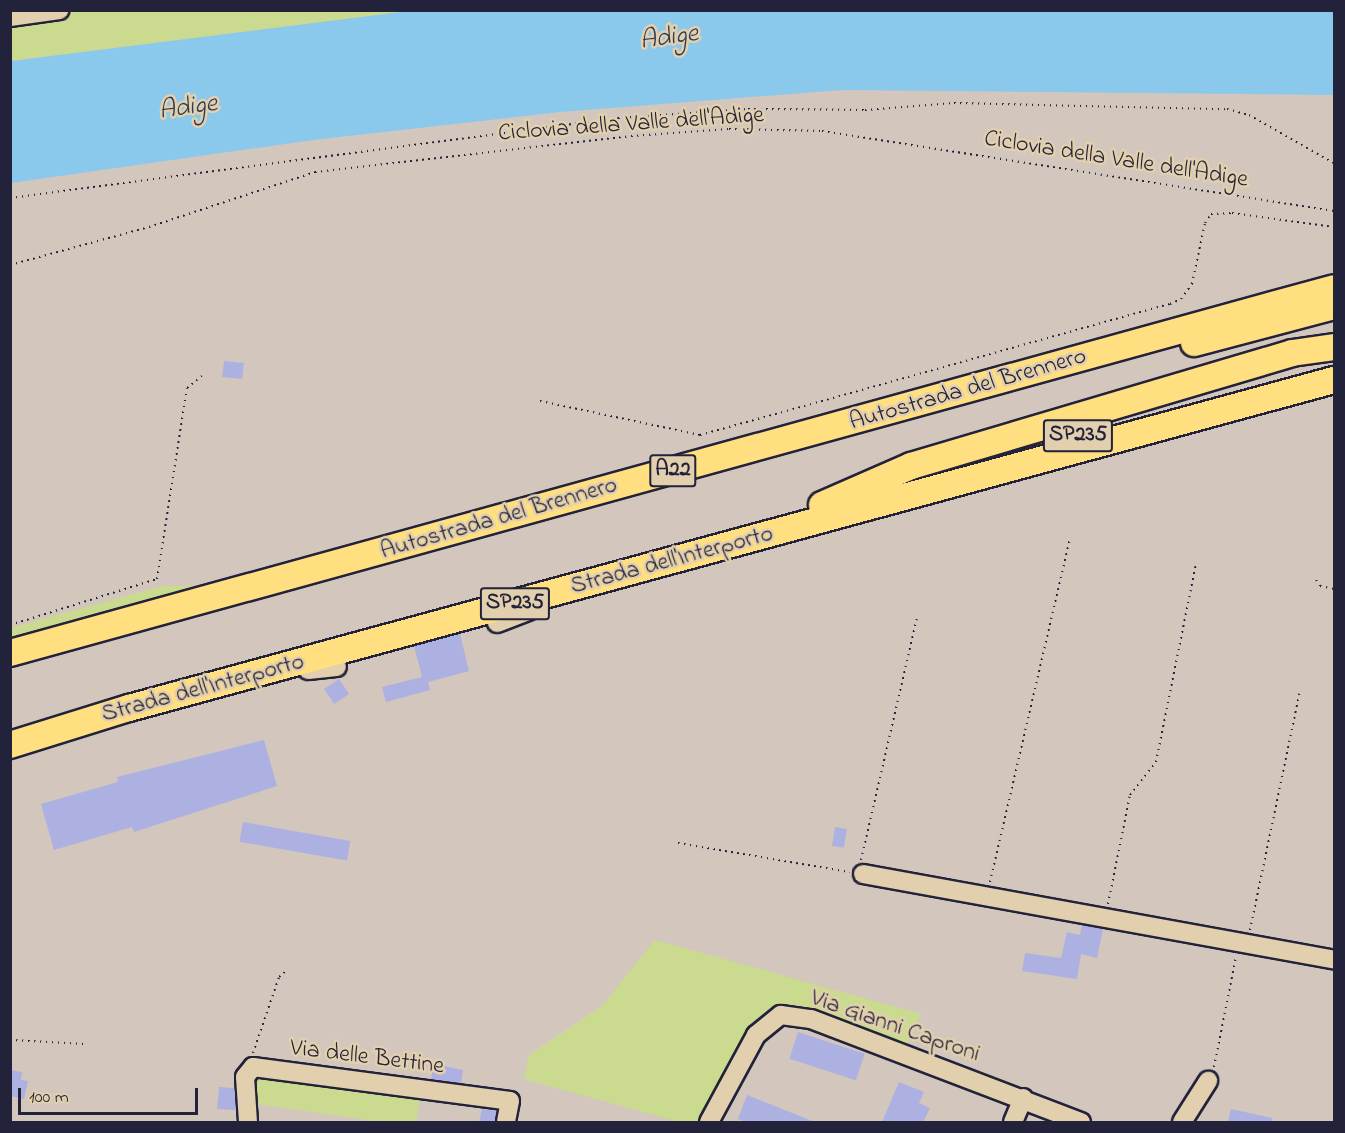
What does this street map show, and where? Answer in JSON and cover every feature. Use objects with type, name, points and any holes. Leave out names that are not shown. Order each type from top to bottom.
[{"type":"highway","name":"Autostrada del Brennero","points":[[10,653],[1335,288]]},
{"type":"highway","name":"Autostrada del Brennero","points":[[10,666],[1335,306]]},
{"type":"highway","points":[[822,506],[911,466],[1292,353],[1335,346]]},
{"type":"highway","name":"Strada dell'Interporto","points":[[10,730],[822,506],[1335,368]]},
{"type":"highway","name":"Strada dell'Interporto","points":[[10,745],[642,569],[1335,380]]},
{"type":"highway","points":[[1004,472],[1077,461],[1335,398]]},
{"type":"street","points":[[10,17],[60,10]]},
{"type":"street","points":[[497,623],[614,586],[642,569]]},
{"type":"street","points":[[178,697],[204,699],[325,665],[337,667]]},
{"type":"street","points":[[862,874],[1335,960]]},
{"type":"street","name":"Via Gianni Caproni","points":[[709,1122],[756,1035],[781,1015],[811,1018],[1081,1122]]},
{"type":"street","points":[[248,1122],[245,1077],[253,1067]]},
{"type":"street","name":"Via delle Bettine","points":[[253,1067],[510,1101],[506,1122]]},
{"type":"street","points":[[1182,1122],[1208,1081]]},
{"type":"street","points":[[1013,1122],[1023,1098]]},
{"type":"path","points":[[10,198],[618,118],[748,109],[865,110],[954,103],[1227,109],[1249,115],[1335,163]]},
{"type":"path","name":"Ciclovia della Valle dell'Adige","points":[[10,265],[149,227],[315,172],[631,136],[729,129],[822,131],[1335,211]]},
{"type":"path","points":[[540,401],[700,435],[1170,304],[1181,298],[1192,284],[1205,223],[1211,214],[1232,213],[1335,227]]},
{"type":"path","points":[[10,625],[157,579],[187,388],[202,376]]},
{"type":"path","points":[[987,897],[1070,537]]},
{"type":"path","points":[[1105,918],[1130,795],[1156,762],[1196,564]]},
{"type":"path","points":[[1316,580],[1320,586],[1335,589]]},
{"type":"path","points":[[678,843],[862,874],[861,861],[917,618]]},
{"type":"path","points":[[1208,1081],[1300,691]]},
{"type":"path","points":[[253,1067],[251,1060],[275,987],[285,972]]},
{"type":"path","points":[[10,1040],[85,1044]]},
{"type":"green space","points":[[86,10],[409,11],[11,61],[10,21]]},
{"type":"green space","points":[[162,586],[203,586],[11,639],[11,628]]},
{"type":"green space","points":[[655,940],[921,1014],[907,1044],[809,1007],[779,1006],[749,1024],[698,1122],[679,1122],[524,1079],[529,1055],[602,1006]]},
{"type":"green space","points":[[254,1075],[420,1097],[416,1122],[382,1122],[256,1104]]},
{"type":"water","name":"Adige","points":[[409,11],[1334,11],[1334,95],[842,90],[560,112],[313,140],[11,183],[11,61]]},
{"type":"building","points":[[224,361],[244,363],[242,379],[222,377]]},
{"type":"building","points":[[460,634],[469,671],[428,682],[430,690],[386,702],[382,687],[422,677],[414,646]]},
{"type":"building","points":[[339,679],[349,694],[334,704],[324,689]]},
{"type":"building","points":[[264,740],[277,786],[134,832],[132,827],[54,850],[41,804],[118,782],[117,777]]},
{"type":"building","points":[[243,822],[350,841],[347,861],[240,842]]},
{"type":"building","points":[[835,827],[847,829],[844,848],[832,846]]},
{"type":"building","points":[[1082,925],[1103,929],[1097,958],[1081,954],[1077,979],[1022,971],[1025,953],[1061,958],[1067,932],[1080,935]]},
{"type":"building","points":[[798,1032],[865,1054],[856,1080],[789,1059]]},
{"type":"building","points":[[434,1064],[463,1070],[461,1083],[431,1079]]},
{"type":"building","points":[[10,1070],[22,1072],[21,1080],[28,1081],[24,1099],[10,1096]]},
{"type":"building","points":[[899,1082],[924,1092],[919,1103],[930,1108],[923,1122],[882,1122]]},
{"type":"building","points":[[219,1087],[234,1088],[236,1110],[217,1109]]},
{"type":"building","points":[[747,1095],[815,1122],[746,1122],[738,1119]]},
{"type":"building","points":[[482,1109],[497,1111],[495,1122],[479,1122]]},
{"type":"building","points":[[1231,1109],[1272,1118],[1272,1122],[1228,1122]]}]
